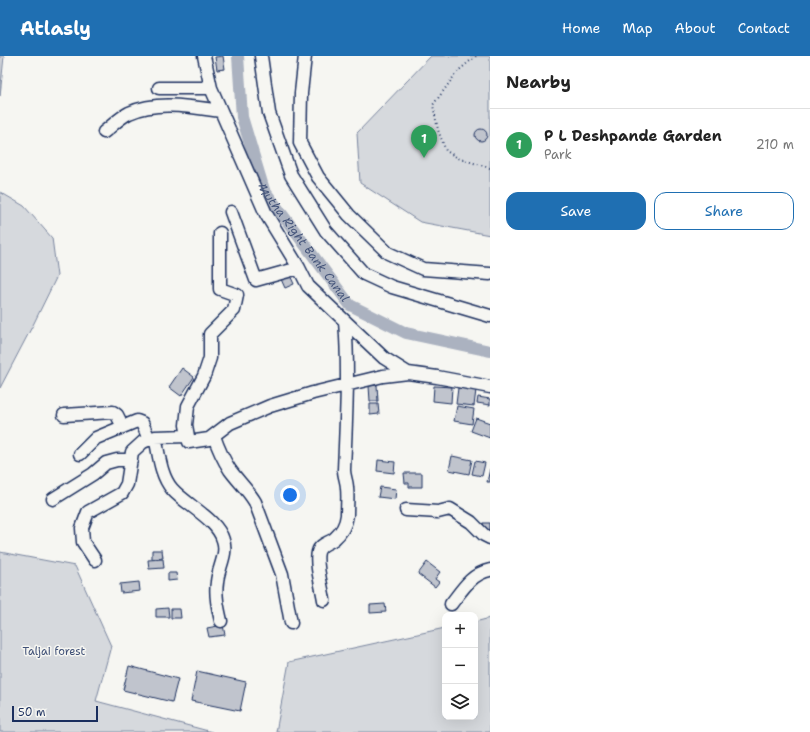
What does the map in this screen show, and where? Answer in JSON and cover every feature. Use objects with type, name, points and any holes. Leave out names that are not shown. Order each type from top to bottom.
[{"type":"street","points":[[204,56],[211,88],[266,214],[299,268],[308,286],[384,358],[408,373]]},
{"type":"street","points":[[261,56],[269,113],[291,175],[326,231],[364,274],[392,288],[490,316]]},
{"type":"street","points":[[305,56],[301,93],[300,143],[318,177],[349,215],[388,253],[423,268],[490,274]]},
{"type":"street","points":[[159,88],[211,88]]},
{"type":"street","points":[[104,132],[129,113],[146,108],[172,106],[221,111]]},
{"type":"street","points":[[231,212],[256,280],[299,268]]},
{"type":"street","points":[[220,233],[220,289],[237,295],[234,310],[210,334],[210,358],[204,376],[188,406],[186,425],[189,442],[209,439],[230,423],[270,406],[314,393],[383,376],[408,373],[490,387]]},
{"type":"street","points":[[324,600],[318,564],[318,551],[324,544],[334,539],[342,529],[346,516],[347,488],[344,472],[348,353],[345,321]]},
{"type":"street","points":[[64,415],[113,412],[117,415],[123,427]]},
{"type":"street","points":[[80,454],[96,438],[136,421],[142,423],[152,438],[162,468],[171,488],[216,526],[224,540],[224,552],[217,581],[216,597],[221,621]]},
{"type":"street","points":[[95,560],[84,542],[82,528],[88,512],[122,493],[127,484],[132,452],[143,442],[152,438],[188,436]]},
{"type":"street","points":[[214,436],[223,458],[255,502],[282,574],[291,623]]},
{"type":"street","points":[[53,500],[94,474],[106,463],[117,460],[131,460]]},
{"type":"street","points":[[406,510],[438,512],[450,509],[471,522],[484,535],[490,538]]},
{"type":"street","points":[[451,604],[468,582],[483,572],[490,570]]},
{"type":"path","points":[[476,56],[458,71],[433,105],[438,130],[446,151],[458,158],[490,168]]},
{"type":"green space","points":[[0,56],[4,56],[0,96]]},
{"type":"green space","points":[[431,56],[490,56],[490,235],[420,222],[360,183],[357,133]]},
{"type":"green space","points":[[0,192],[24,206],[52,238],[57,276],[0,388]]},
{"type":"green space","name":"Taljai forest","points":[[0,552],[75,566],[111,646],[96,701],[212,732],[0,732]]},
{"type":"green space","points":[[490,618],[490,732],[276,732],[289,662],[442,629],[442,720],[478,720],[478,621]]},
{"type":"building","points":[[223,56],[225,69],[217,70],[215,57]]},
{"type":"building","points":[[481,129],[485,131],[487,135],[485,139],[481,141],[477,139],[475,135],[477,131]]},
{"type":"building","points":[[289,273],[294,284],[285,288],[280,277]]},
{"type":"building","points":[[182,368],[194,377],[181,396],[169,387]]},
{"type":"building","points":[[377,385],[378,401],[370,401],[369,386]]},
{"type":"building","points":[[434,386],[452,387],[451,403],[433,401]]},
{"type":"building","points":[[458,388],[476,390],[474,406],[456,404]]},
{"type":"building","points":[[478,397],[490,399],[490,405],[477,403]]},
{"type":"building","points":[[370,404],[378,404],[379,414],[370,415]]},
{"type":"building","points":[[457,406],[474,409],[472,424],[454,421]]},
{"type":"building","points":[[476,418],[490,423],[490,438],[471,431]]},
{"type":"building","points":[[452,456],[472,460],[469,474],[449,470]]},
{"type":"building","points":[[378,460],[395,462],[394,473],[377,471]]},
{"type":"building","points":[[475,461],[485,463],[482,476],[472,474]]},
{"type":"building","points":[[490,469],[490,482],[487,482]]},
{"type":"building","points":[[404,473],[422,473],[422,487],[409,487],[409,483],[405,483]]},
{"type":"building","points":[[380,487],[396,489],[395,499],[378,497]]},
{"type":"building","points":[[483,523],[490,523],[490,531],[483,531]]},
{"type":"building","points":[[152,550],[162,550],[163,558],[152,559]]},
{"type":"building","points":[[163,559],[164,568],[149,569],[148,560]]},
{"type":"building","points":[[427,562],[440,572],[435,579],[439,582],[435,587],[418,574]]},
{"type":"building","points":[[168,573],[176,573],[177,580],[168,581]]},
{"type":"building","points":[[139,582],[140,591],[121,593],[120,584]]},
{"type":"building","points":[[385,604],[386,612],[370,613],[370,605]]},
{"type":"building","points":[[168,608],[169,617],[156,617],[156,609]]},
{"type":"building","points":[[171,609],[180,609],[181,618],[171,618]]},
{"type":"building","points":[[223,625],[225,635],[209,637],[207,628]]},
{"type":"building","points":[[129,666],[178,679],[172,702],[123,690]]},
{"type":"building","points":[[197,671],[246,682],[240,711],[191,701]]},
{"type":"waterway","name":"Mutha Right Bank Canal","points":[[238,56],[242,117],[264,190],[350,305],[406,333],[490,351]]},
{"type":"place","name":"P L Deshpande Garden","points":[[424,158]]}]
